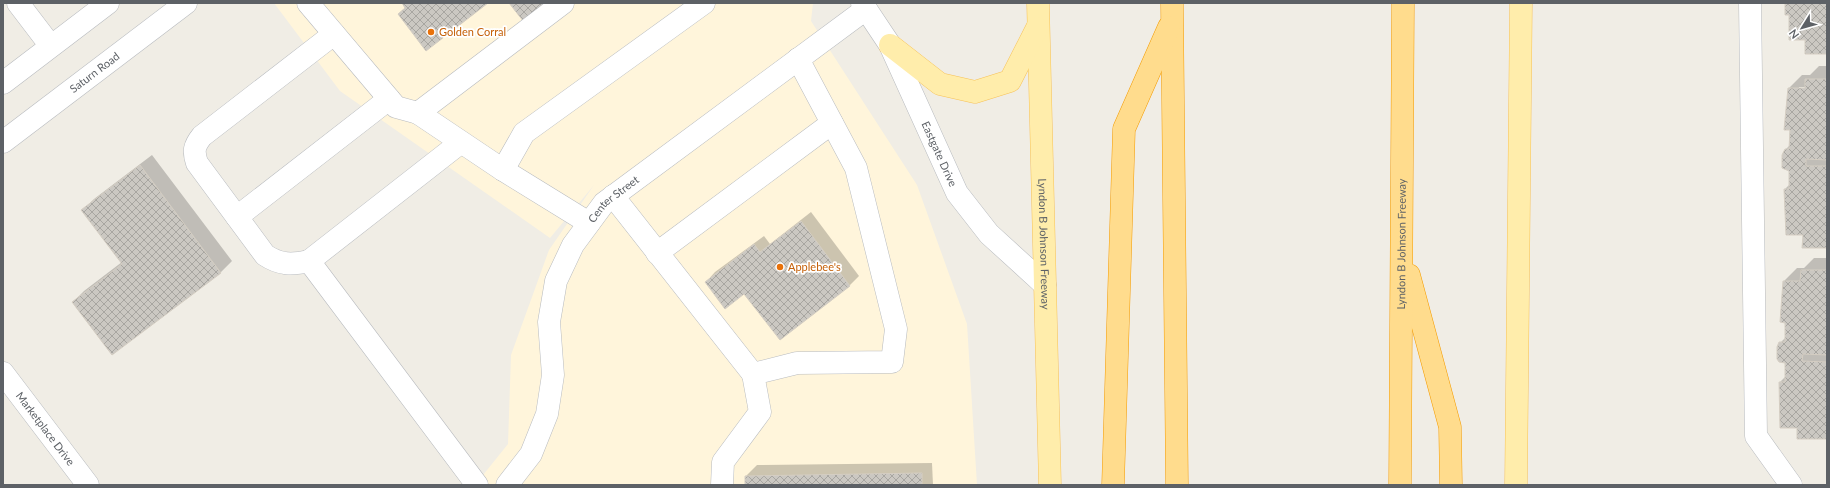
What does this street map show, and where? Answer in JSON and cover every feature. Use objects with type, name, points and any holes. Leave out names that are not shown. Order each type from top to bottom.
[{"type":"highway","name":"Lyndon B Johnson Freeway","points":[[1400,485],[1403,3]]},
{"type":"highway","points":[[1113,485],[1124,129],[1172,12]]},
{"type":"highway","points":[[1172,12],[1177,485]]},
{"type":"highway","points":[[1401,246],[1450,427],[1451,485]]},
{"type":"main road","name":"Lyndon B Johnson Freeway","points":[[1038,3],[1050,485]]},
{"type":"main road","points":[[1516,485],[1521,3]]},
{"type":"main road","points":[[890,45],[940,84],[975,92],[1010,81],[1038,25]]},
{"type":"street","points":[[18,3],[50,45]]},
{"type":"street","points":[[3,84],[50,45],[108,3]]},
{"type":"street","name":"Saturn Road","points":[[3,142],[186,3]]},
{"type":"street","points":[[308,3],[396,107],[418,113],[503,170],[589,223]]},
{"type":"street","points":[[418,113],[563,3]]},
{"type":"street","points":[[503,170],[524,133],[704,3]]},
{"type":"street","points":[[1750,3],[1756,436],[1791,485]]},
{"type":"street","name":"Eastgate Drive","points":[[864,6],[890,45],[957,193],[989,234],[1045,285]]},
{"type":"street","name":"Center Street","points":[[507,485],[532,454],[547,414],[553,375],[549,322],[556,281],[573,245],[589,223],[604,203],[798,59],[864,6]]},
{"type":"street","points":[[334,34],[208,131],[196,144],[194,153],[197,163],[265,255],[274,261],[287,264],[309,261],[460,142]]},
{"type":"street","points":[[753,374],[797,364],[892,362],[896,329],[856,168],[798,59]]},
{"type":"street","points":[[237,217],[389,99]]},
{"type":"street","points":[[657,253],[832,123]]},
{"type":"street","points":[[614,196],[753,374],[760,412],[723,462],[722,485]]},
{"type":"street","points":[[309,261],[477,485]]},
{"type":"street","name":"Marketplace Drive","points":[[3,373],[88,485]]},
{"type":"shaded area","points":[[274,3],[813,3],[811,21],[917,185],[967,324],[977,485],[475,485],[508,444],[511,355],[549,250],[594,185],[550,238],[340,91]]},
{"type":"building","name":"Golden Corral","points":[[402,3],[488,3],[426,51],[398,14],[405,8]]},
{"type":"building","name":"Golden Corral","points":[[509,3],[550,3],[524,22]]},
{"type":"building","points":[[1785,3],[1827,3],[1827,54],[1805,54],[1805,40],[1789,40],[1789,15],[1785,15]]},
{"type":"building","points":[[1805,79],[1827,79],[1827,160],[1806,159],[1806,166],[1827,166],[1827,248],[1802,248],[1803,235],[1786,235],[1784,189],[1789,189],[1789,171],[1782,168],[1782,155],[1785,149],[1789,149],[1790,130],[1784,130],[1788,88],[1805,88]]},
{"type":"building","points":[[140,165],[221,273],[112,355],[72,302],[122,264],[81,210]]},
{"type":"building","name":"Applebee's","points":[[801,221],[850,286],[780,340],[744,294],[725,309],[705,282],[754,244],[760,252]]},
{"type":"building","points":[[1801,270],[1827,270],[1827,355],[1803,354],[1802,361],[1827,362],[1827,439],[1797,439],[1797,428],[1780,428],[1779,382],[1785,382],[1785,363],[1779,362],[1777,359],[1777,347],[1779,342],[1785,342],[1785,323],[1780,322],[1783,281],[1800,281]]},
{"type":"building","points":[[922,473],[922,485],[745,485],[745,476]]},
{"type":"place","name":"Golden Corral","points":[[431,32]]},
{"type":"place","name":"Applebee's","points":[[780,267]]}]
